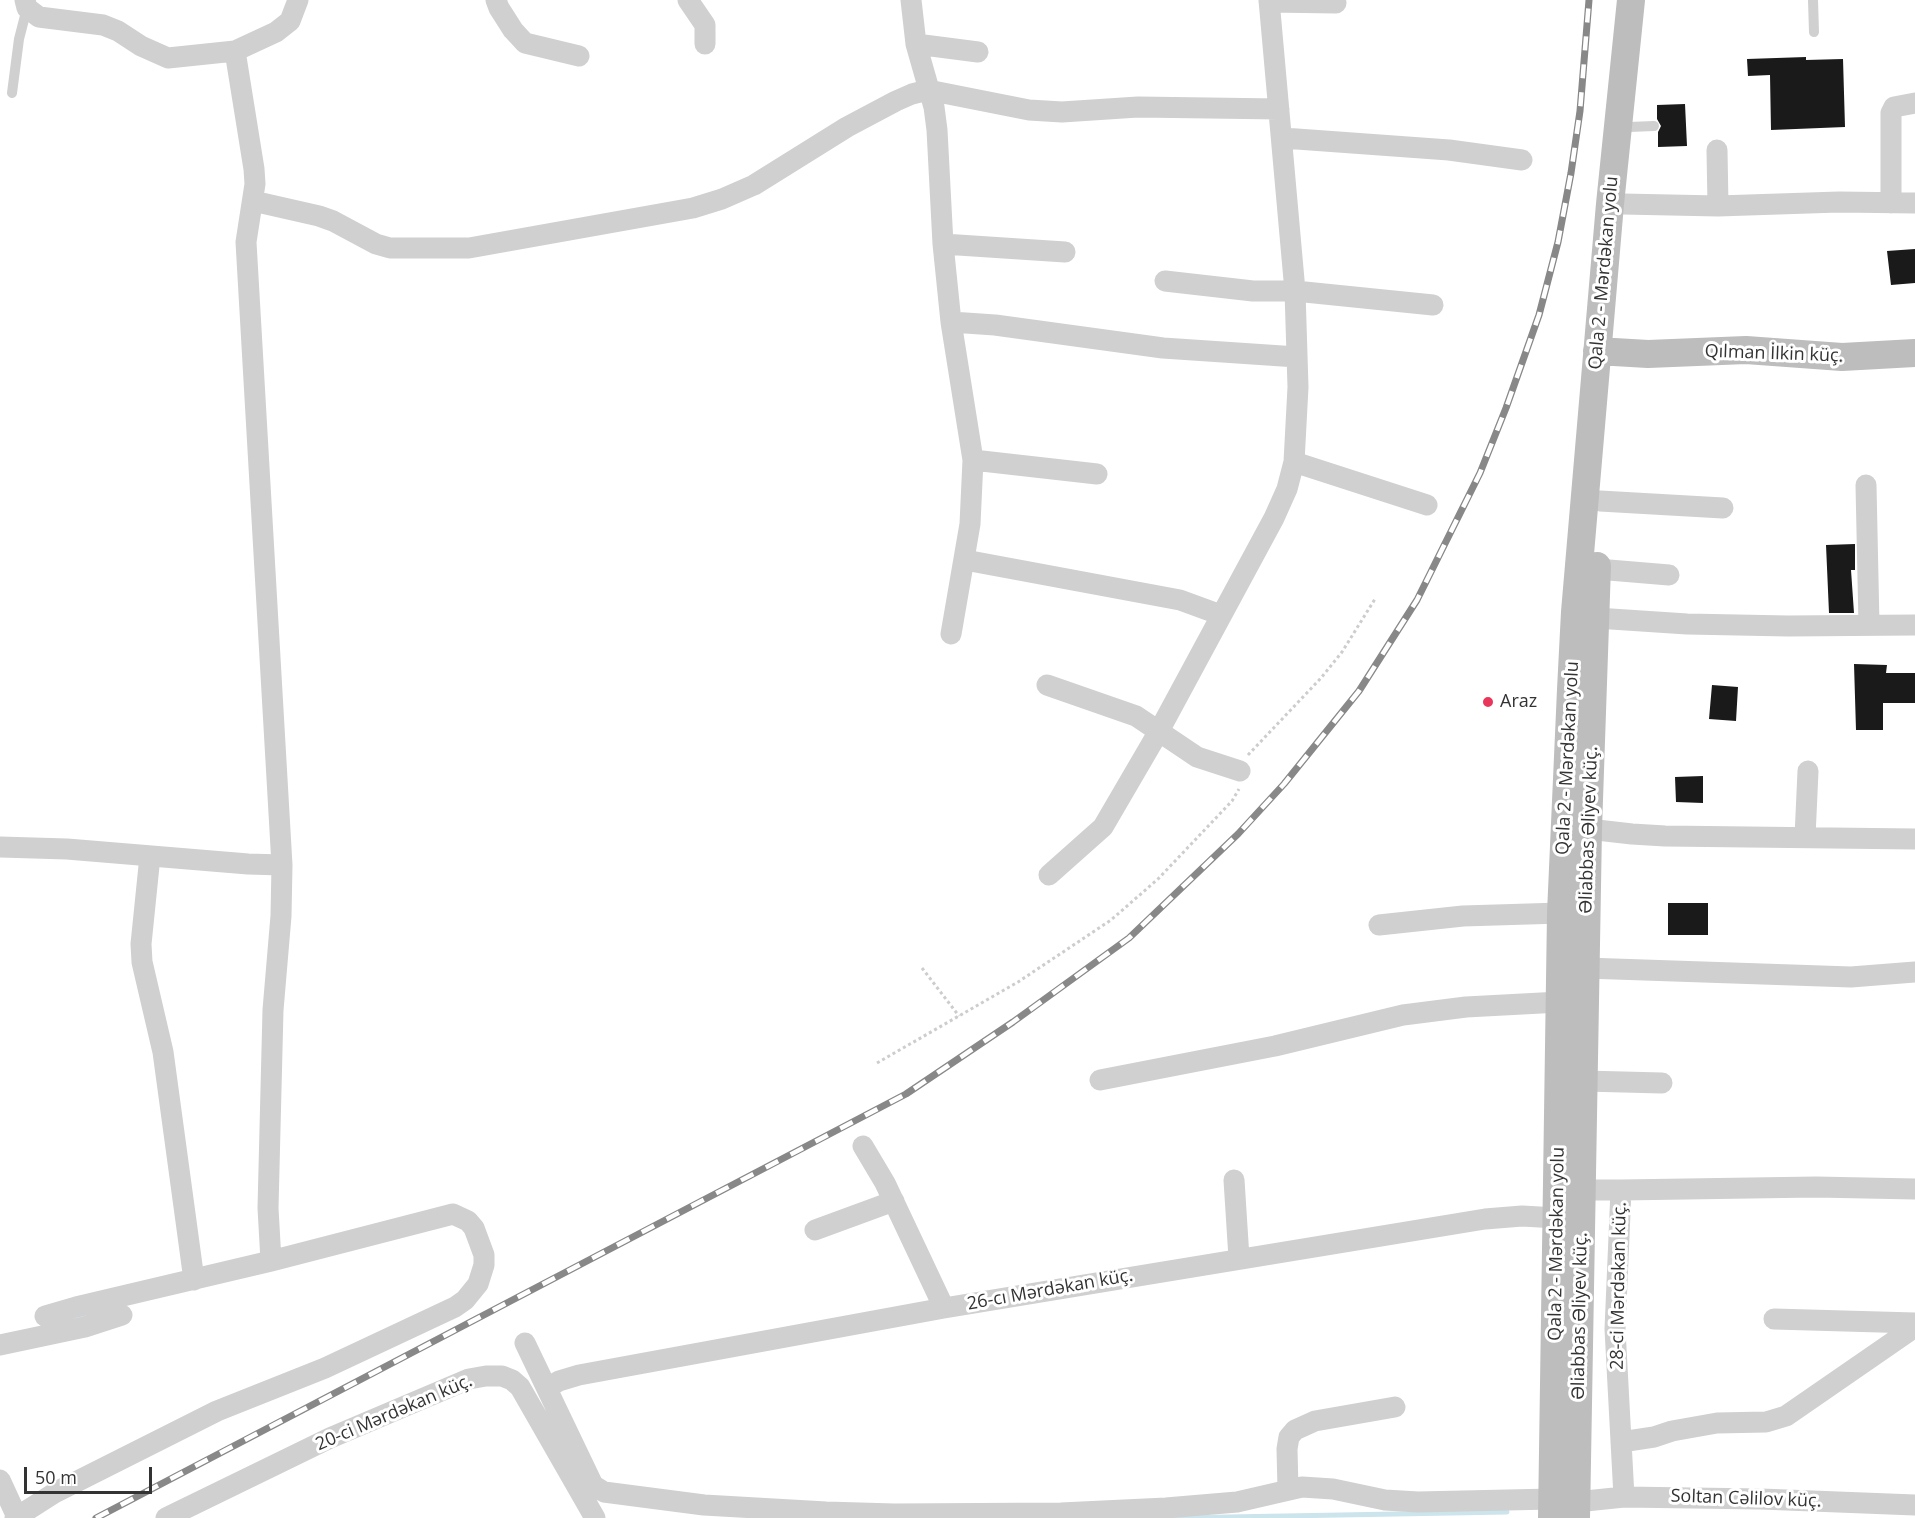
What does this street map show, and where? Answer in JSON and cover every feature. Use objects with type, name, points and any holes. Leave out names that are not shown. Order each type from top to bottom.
[{"type":"main road","name":"Qala 2 - Mərdəkan yolu","points":[[1569,1218],[1560,1002],[1561,913],[1575,623],[1604,351],[1631,0]]},
{"type":"main road","name":"Əliabbas Əliyev küç.","points":[[1564,1509],[1569,1218],[1582,1190],[1588,829],[1604,351],[1623,204],[1642,127],[1641,0]]},
{"type":"main road","name":"Qılman İlkin küç.","points":[[1604,351],[1648,354],[1746,350],[1842,357],[1915,353]]},
{"type":"street","points":[[26,4],[39,17],[89,22],[118,30],[141,46],[168,58],[235,51],[276,32],[290,21],[298,0]]},
{"type":"street","points":[[496,0],[513,30],[525,43],[579,56]]},
{"type":"street","points":[[688,0],[705,26],[705,44]]},
{"type":"street","points":[[912,0],[916,44],[938,130],[951,322],[973,460],[970,524],[951,634]]},
{"type":"street","points":[[1049,875],[1103,827],[1159,731],[1274,518],[1287,489],[1294,462],[1298,387],[1296,291],[1269,1],[1336,3]]},
{"type":"street","points":[[916,44],[978,52]]},
{"type":"street","points":[[235,51],[254,169],[253,201],[246,242],[282,865],[281,916],[273,1010],[268,1208],[271,1261]]},
{"type":"street","points":[[253,201],[319,216],[376,244],[390,248],[453,249],[488,246],[693,208],[722,199],[754,185],[847,127],[896,101],[928,90],[1029,110],[1062,112],[1138,107],[1280,109]]},
{"type":"street","points":[[1891,203],[1891,113],[1894,107],[1915,103]]},
{"type":"street","points":[[1283,138],[1449,150],[1522,160]]},
{"type":"street","points":[[1718,150],[1718,206]]},
{"type":"street","points":[[1623,204],[1718,206],[1839,202],[1915,203]]},
{"type":"street","points":[[944,244],[1065,252]]},
{"type":"street","points":[[1165,281],[1252,291],[1296,291],[1433,305]]},
{"type":"street","points":[[951,322],[995,325],[1163,348],[1297,357]]},
{"type":"street","points":[[973,460],[1098,474]]},
{"type":"street","points":[[1294,462],[1427,505]]},
{"type":"street","points":[[1866,485],[1869,625]]},
{"type":"street","points":[[1599,501],[1723,508]]},
{"type":"street","points":[[965,560],[1180,600],[1221,615]]},
{"type":"street","points":[[1597,569],[1669,575]]},
{"type":"street","points":[[1596,618],[1687,624],[1915,625]]},
{"type":"street","points":[[1047,685],[1136,716],[1197,757],[1240,771]]},
{"type":"street","points":[[1805,837],[1808,771]]},
{"type":"street","points":[[1588,829],[1632,834],[1915,838]]},
{"type":"street","points":[[0,847],[68,849],[282,865]]},
{"type":"street","points":[[150,856],[141,944],[142,962],[163,1052],[194,1280]]},
{"type":"street","points":[[1379,925],[1463,916],[1561,913]]},
{"type":"street","points":[[1585,968],[1851,977],[1915,972]]},
{"type":"street","points":[[1100,1080],[1275,1046],[1403,1015],[1467,1007],[1560,1002]]},
{"type":"street","points":[[1584,1081],[1662,1083]]},
{"type":"street","points":[[863,1146],[894,1201],[944,1308]]},
{"type":"street","points":[[1234,1180],[1239,1258]]},
{"type":"street","name":"28-ci Mərdəkan küç.","points":[[1624,1497],[1615,1329],[1621,1190],[1804,1187],[1915,1189]]},
{"type":"street","points":[[1582,1190],[1621,1190]]},
{"type":"street","points":[[815,1230],[894,1201]]},
{"type":"street","points":[[0,1480],[16,1517],[56,1492],[197,1421],[325,1368],[455,1307],[465,1300],[478,1284],[484,1265],[484,1255],[474,1228],[461,1216],[453,1214],[194,1280],[76,1306],[45,1316]]},
{"type":"street","name":"26-cı Mərdəkan küç.","points":[[547,1388],[559,1380],[579,1375],[944,1308],[1239,1258],[1485,1219],[1522,1216],[1569,1218]]},
{"type":"street","points":[[0,1345],[85,1327],[123,1315]]},
{"type":"street","points":[[1774,1319],[1915,1325]]},
{"type":"street","points":[[1621,1442],[1708,1425],[1767,1422],[1786,1416],[1915,1325]]},
{"type":"street","points":[[525,1343],[547,1388]]},
{"type":"street","name":"20-ci Mərdəkan küç.","points":[[166,1518],[341,1434],[469,1379],[502,1376],[512,1380],[520,1387],[595,1518]]},
{"type":"street","name":"Soltan Cəlilov küç.","points":[[547,1388],[597,1490],[667,1502],[826,1512],[1061,1513],[1237,1502],[1288,1489],[1315,1487],[1385,1500],[1564,1509],[1624,1497],[1854,1510],[1915,1506]]},
{"type":"street","points":[[1288,1489],[1287,1449],[1289,1437],[1295,1430],[1315,1421],[1395,1407]]},
{"type":"lane","points":[[1813,0],[1814,32]]},
{"type":"lane","points":[[12,93],[18,39],[26,4]]},
{"type":"path","points":[[877,1063],[1018,982],[1111,920],[1158,879],[1232,801],[1238,792],[1240,771],[1246,757],[1321,678],[1342,652],[1375,599]]},
{"type":"path","points":[[922,968],[959,1016]]},
{"type":"building","points":[[1806,57],[1806,60],[1843,59],[1845,127],[1771,130],[1770,75],[1748,76],[1747,59]]},
{"type":"building","points":[[1685,104],[1687,146],[1658,147],[1658,132],[1661,126],[1657,119],[1657,105]]},
{"type":"building","points":[[1915,249],[1915,283],[1891,285],[1887,251]]},
{"type":"building","points":[[1855,544],[1855,570],[1851,570],[1854,613],[1829,613],[1826,545]]},
{"type":"building","points":[[1854,664],[1887,665],[1886,673],[1915,673],[1915,703],[1883,703],[1883,730],[1856,730]]},
{"type":"building","points":[[1712,685],[1738,687],[1736,721],[1709,719]]},
{"type":"building","points":[[1703,776],[1703,803],[1676,802],[1675,777]]},
{"type":"building","points":[[1668,903],[1708,903],[1708,935],[1668,935]]},
{"type":"waterway","points":[[69,1320],[94,1313]]},
{"type":"waterway","points":[[1173,1518],[1507,1512]]},
{"type":"railway","points":[[96,1518],[906,1094],[1013,1022],[1129,938],[1238,834],[1284,784],[1359,691],[1417,600],[1480,473],[1539,315],[1558,242],[1580,111],[1589,0]]},
{"type":"place","name":"Araz","points":[[1488,702]]}]
